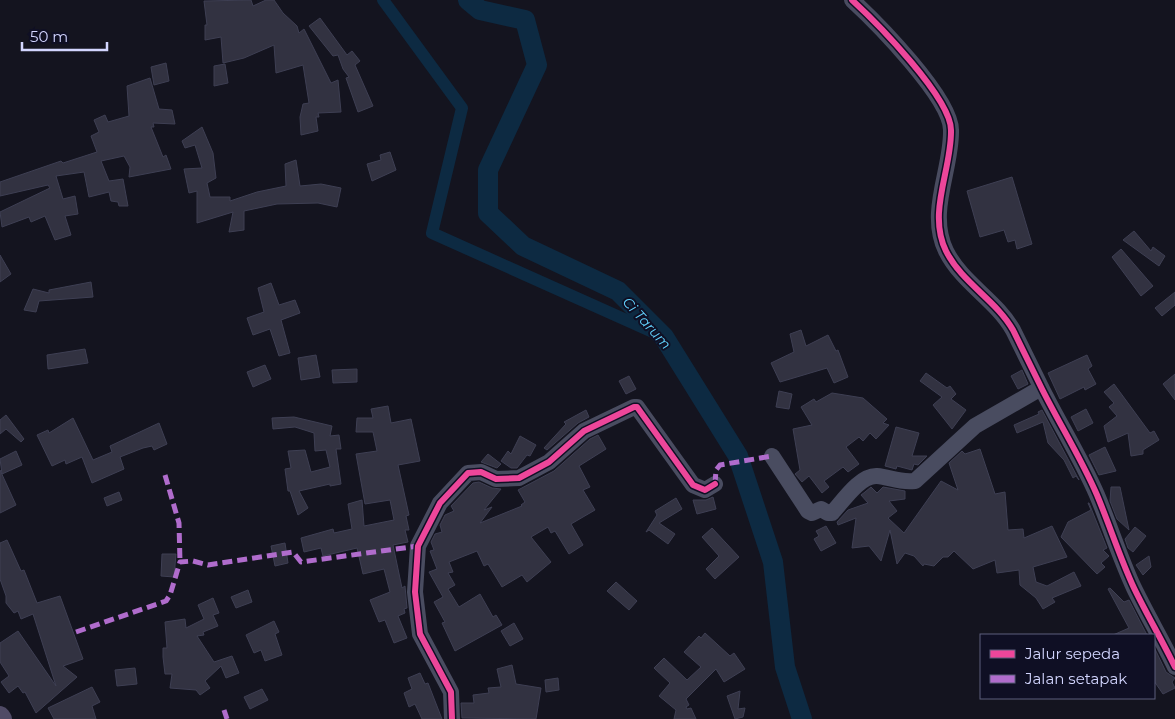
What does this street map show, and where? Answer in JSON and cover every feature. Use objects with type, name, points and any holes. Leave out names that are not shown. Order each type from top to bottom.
[{"type":"street","points":[[852,0],[874,20],[930,85],[947,112],[952,127],[939,213],[945,249],[956,269],[1004,316],[1034,369],[1041,388],[1084,466],[1134,589],[1175,667]]},
{"type":"street","points":[[772,456],[808,511],[813,512],[821,509],[832,513],[863,481],[871,476],[907,482],[915,481],[976,426],[1041,388]]},
{"type":"street","points":[[452,719],[451,692],[420,634],[416,592],[417,561],[418,546],[426,526],[440,503],[468,473],[480,472],[496,479],[519,478],[549,462],[584,431],[634,406],[696,488],[705,490],[715,484]]},
{"type":"building","points":[[251,0],[253,6],[266,0],[274,0],[283,13],[297,26],[299,33],[304,29],[331,83],[338,80],[341,112],[318,113],[319,117],[316,117],[318,131],[301,135],[300,117],[303,104],[309,103],[303,65],[276,73],[274,45],[244,58],[223,63],[221,37],[205,40],[205,25],[207,25],[204,1]]},
{"type":"building","points":[[320,18],[347,55],[352,51],[360,61],[355,65],[373,106],[358,112],[346,78],[349,77],[343,69],[338,55],[333,56],[309,26]]},
{"type":"building","points":[[166,63],[169,81],[154,85],[151,67]]},
{"type":"building","points":[[225,64],[228,83],[214,86],[214,66]]},
{"type":"building","points":[[150,78],[159,109],[172,110],[175,124],[153,123],[154,127],[151,127],[163,157],[166,155],[171,169],[129,177],[130,167],[124,156],[101,161],[109,181],[123,179],[128,206],[119,206],[118,202],[111,201],[109,192],[89,197],[84,172],[56,176],[63,199],[75,196],[78,214],[65,216],[71,235],[55,240],[45,216],[31,222],[29,217],[2,227],[0,212],[50,188],[48,185],[0,196],[0,182],[61,161],[63,163],[97,152],[91,136],[99,132],[94,120],[105,115],[108,122],[129,116],[127,86]]},
{"type":"building","points":[[202,127],[213,153],[216,178],[207,183],[210,197],[230,197],[230,201],[257,192],[286,186],[285,164],[296,160],[300,186],[321,184],[341,188],[337,207],[318,203],[277,204],[244,211],[244,230],[229,232],[233,212],[197,223],[197,191],[189,193],[184,169],[202,168],[195,145],[185,148],[182,141]]},
{"type":"building","points":[[390,152],[396,170],[372,181],[367,164],[381,160],[380,155]]},
{"type":"building","points":[[1012,177],[1032,244],[1017,249],[1015,240],[1008,242],[1004,230],[980,237],[967,191]]},
{"type":"building","points":[[1134,231],[1151,251],[1153,247],[1165,256],[1159,266],[1123,240]]},
{"type":"building","points":[[1121,249],[1153,286],[1141,296],[1112,257]]},
{"type":"building","points":[[0,255],[11,274],[0,282]]},
{"type":"building","points":[[91,282],[93,297],[39,301],[36,312],[24,310],[33,289],[49,293],[49,290]]},
{"type":"building","points":[[271,283],[279,305],[295,300],[300,313],[281,320],[290,353],[279,356],[270,329],[253,335],[247,318],[264,312],[258,288]]},
{"type":"building","points":[[1175,292],[1175,305],[1162,316],[1155,308]]},
{"type":"building","points":[[801,330],[806,346],[828,335],[836,351],[838,350],[848,377],[834,383],[827,368],[780,382],[771,363],[794,352],[790,334]]},
{"type":"building","points":[[85,349],[88,363],[48,369],[47,355]]},
{"type":"building","points":[[316,355],[320,377],[301,380],[298,358]]},
{"type":"building","points":[[1087,355],[1092,366],[1088,369],[1096,384],[1085,390],[1084,387],[1060,399],[1048,373]]},
{"type":"building","points":[[265,365],[271,379],[253,387],[247,372]]},
{"type":"building","points":[[357,369],[357,382],[333,383],[332,370]]},
{"type":"building","points":[[1022,370],[1028,384],[1018,389],[1011,376]]},
{"type":"building","points":[[926,373],[947,388],[950,386],[956,394],[951,399],[966,410],[952,429],[933,405],[942,397],[920,381]]},
{"type":"building","points":[[1175,374],[1175,400],[1163,384]]},
{"type":"building","points":[[629,376],[636,389],[626,394],[619,381]]},
{"type":"building","points":[[1114,384],[1150,433],[1154,431],[1159,440],[1143,450],[1143,454],[1131,456],[1128,433],[1108,442],[1104,426],[1117,416],[1109,407],[1114,403],[1104,392]]},
{"type":"building","points":[[779,391],[792,394],[789,409],[776,407]]},
{"type":"building","points":[[832,393],[863,398],[887,419],[883,423],[889,425],[876,439],[870,433],[863,441],[859,437],[846,447],[859,464],[848,472],[843,467],[824,481],[829,487],[822,493],[809,476],[802,482],[795,474],[800,470],[793,429],[812,425],[801,407],[814,399],[816,402]]},
{"type":"building","points":[[388,406],[391,423],[411,419],[420,461],[398,465],[409,515],[406,516],[409,530],[405,530],[408,542],[393,545],[402,588],[405,586],[407,608],[404,609],[405,613],[398,616],[407,638],[394,643],[385,620],[379,622],[370,600],[390,592],[384,569],[363,574],[357,548],[323,556],[321,548],[304,552],[301,538],[333,529],[334,533],[352,529],[348,504],[362,500],[364,526],[394,520],[390,500],[365,504],[356,454],[377,451],[373,432],[356,432],[357,418],[373,418],[371,409]]},
{"type":"building","points":[[1086,409],[1093,423],[1078,431],[1071,417]]},
{"type":"building","points":[[586,410],[589,417],[578,423],[547,450],[544,448],[566,424],[564,422]]},
{"type":"building","points":[[1042,410],[1079,480],[1076,476],[1073,478],[1064,460],[1048,443],[1043,422],[1017,433],[1014,425],[1039,414],[1038,412]]},
{"type":"building","points":[[6,415],[24,439],[21,442],[6,429],[0,434],[0,420]]},
{"type":"building","points":[[294,417],[332,426],[330,436],[339,435],[341,449],[336,449],[341,484],[330,486],[330,484],[299,491],[308,508],[298,515],[290,491],[288,491],[285,469],[291,468],[288,451],[305,450],[311,472],[330,467],[326,450],[315,451],[314,433],[295,427],[273,429],[272,418]]},
{"type":"building","points":[[73,418],[93,460],[112,452],[110,446],[159,423],[167,444],[154,450],[152,446],[143,448],[120,457],[124,469],[92,483],[82,457],[66,464],[65,460],[52,466],[37,435],[48,430],[49,433]]},
{"type":"building","points":[[896,427],[919,433],[912,456],[927,456],[918,465],[914,464],[912,470],[897,466],[896,469],[885,466]]},
{"type":"building","points":[[598,435],[606,449],[579,466],[590,487],[583,490],[595,510],[571,524],[583,545],[569,554],[555,531],[551,533],[548,527],[531,537],[551,562],[527,582],[522,575],[502,587],[488,564],[484,566],[477,551],[449,562],[453,572],[448,573],[455,585],[448,589],[459,607],[480,594],[493,617],[496,615],[502,625],[455,651],[442,623],[445,622],[434,602],[443,597],[429,572],[437,569],[430,551],[434,550],[431,542],[435,534],[442,532],[440,525],[445,515],[454,511],[451,506],[473,483],[479,482],[492,488],[501,489],[484,510],[492,507],[480,523],[522,506],[525,502],[518,490],[554,471],[590,439]]},
{"type":"building","points":[[520,436],[536,445],[530,456],[527,455],[517,468],[511,468],[501,461],[508,451],[511,454]]},
{"type":"building","points":[[1105,447],[1116,471],[1099,475],[1089,455]]},
{"type":"building","points":[[980,449],[995,494],[1005,492],[1008,530],[1023,529],[1024,538],[1052,526],[1067,557],[1033,567],[1036,582],[1047,586],[1074,572],[1081,586],[1052,598],[1055,602],[1043,609],[1036,598],[1020,585],[1019,570],[997,573],[995,560],[973,569],[954,551],[948,557],[943,557],[934,566],[924,564],[923,566],[914,556],[905,553],[897,564],[890,530],[881,561],[869,546],[852,548],[856,518],[838,525],[837,522],[848,510],[868,503],[861,495],[871,487],[877,493],[883,487],[905,491],[905,499],[889,501],[897,511],[888,518],[904,533],[941,481],[958,490],[949,463],[962,451],[965,454]]},
{"type":"building","points":[[16,451],[22,465],[2,474],[0,459]]},
{"type":"building","points":[[488,454],[501,464],[497,468],[481,462]]},
{"type":"building","points":[[0,470],[16,505],[0,513]]},
{"type":"building","points":[[1111,487],[1120,487],[1129,530],[1117,519],[1110,501]]},
{"type":"building","points":[[119,492],[122,500],[107,506],[104,498]]},
{"type":"building","points":[[713,497],[716,509],[697,514],[693,500],[706,500]]},
{"type":"building","points":[[676,498],[682,509],[659,523],[675,534],[668,544],[649,530],[646,532],[657,515],[655,511]]},
{"type":"building","points":[[1089,503],[1107,548],[1103,550],[1109,556],[1101,563],[1105,567],[1097,574],[1061,537],[1068,522],[1091,510]]},
{"type":"building","points":[[826,526],[836,543],[821,551],[814,539],[819,536],[816,531]]},
{"type":"building","points":[[1135,527],[1146,536],[1133,552],[1128,548],[1125,539]]},
{"type":"building","points":[[712,528],[739,557],[715,579],[706,569],[719,556],[702,537]]},
{"type":"building","points":[[7,540],[21,571],[24,570],[37,603],[60,596],[83,659],[63,666],[77,677],[36,713],[25,692],[23,693],[18,686],[9,693],[1,682],[9,676],[0,662],[0,643],[18,631],[56,686],[33,614],[21,619],[18,611],[14,613],[6,603],[6,596],[0,579],[0,543]]},
{"type":"building","points":[[285,543],[288,563],[275,566],[271,546]]},
{"type":"building","points":[[162,554],[176,554],[174,577],[161,576]]},
{"type":"building","points":[[1149,556],[1151,567],[1143,575],[1136,565]]},
{"type":"building","points":[[616,582],[637,601],[629,610],[607,591]]},
{"type":"building","points":[[1110,588],[1124,602],[1129,600],[1146,634],[1115,634],[1129,628],[1108,589]]},
{"type":"building","points":[[248,590],[252,602],[236,608],[231,597]]},
{"type":"building","points":[[213,598],[219,613],[213,615],[218,626],[203,632],[204,635],[197,636],[214,662],[232,656],[239,673],[226,678],[221,666],[205,681],[210,688],[200,695],[196,690],[170,688],[172,674],[165,674],[163,657],[163,648],[167,648],[165,622],[185,619],[186,628],[204,619],[198,605]]},
{"type":"building","points":[[274,621],[279,632],[275,634],[282,655],[265,661],[261,650],[254,653],[246,635]]},
{"type":"building","points":[[514,623],[523,639],[510,646],[501,631]]},
{"type":"building","points":[[705,633],[730,656],[734,653],[745,669],[724,682],[716,669],[686,699],[689,705],[686,707],[687,709],[691,708],[696,719],[674,719],[676,710],[659,696],[670,683],[654,668],[664,658],[687,680],[701,667],[684,652],[699,636],[701,638]]},
{"type":"building","points":[[1155,649],[1166,672],[1175,678],[1172,682],[1175,688],[1163,694],[1155,682]]},
{"type":"building","points":[[512,665],[516,684],[541,688],[536,719],[462,718],[461,703],[474,703],[473,695],[489,693],[488,688],[501,687],[497,669]]},
{"type":"building","points":[[135,668],[137,684],[117,686],[115,670]]},
{"type":"building","points":[[420,673],[425,684],[428,683],[442,719],[422,719],[415,704],[409,707],[404,693],[412,689],[408,678]]},
{"type":"building","points":[[558,678],[559,690],[546,692],[545,680]]},
{"type":"building","points":[[92,687],[100,702],[92,706],[96,719],[54,719],[48,708]]},
{"type":"building","points":[[262,689],[268,700],[250,709],[244,697]]},
{"type":"building","points":[[740,691],[738,709],[745,708],[743,717],[735,719],[727,696]]},
{"type":"waterway","points":[[383,0],[462,108],[432,233],[664,337]]},
{"type":"waterway","name":"Ci Tarum","points":[[468,0],[480,10],[525,20],[537,65],[488,170],[488,213],[523,246],[618,291],[664,337],[738,456],[773,562],[785,667],[802,719]]},
{"type":"marked path","points":[[715,484],[716,470],[720,465],[772,456]]},
{"type":"marked path","points":[[165,475],[179,523],[180,562]]},
{"type":"marked path","points":[[76,632],[166,601],[170,595],[180,562],[193,561],[208,565],[293,552],[301,562],[418,546]]},
{"type":"marked path","points":[[224,710],[227,719]]},
{"type":"cycle path","points":[[852,0],[878,25],[910,61],[939,99],[948,116],[951,130],[950,145],[939,206],[941,236],[946,251],[961,273],[998,310],[1013,330],[1091,481],[1134,588],[1175,667]]},
{"type":"cycle path","points":[[452,719],[451,692],[420,634],[415,592],[418,546],[440,503],[468,473],[481,472],[496,479],[519,478],[549,462],[584,431],[637,407],[693,485],[705,490],[715,484]]}]
